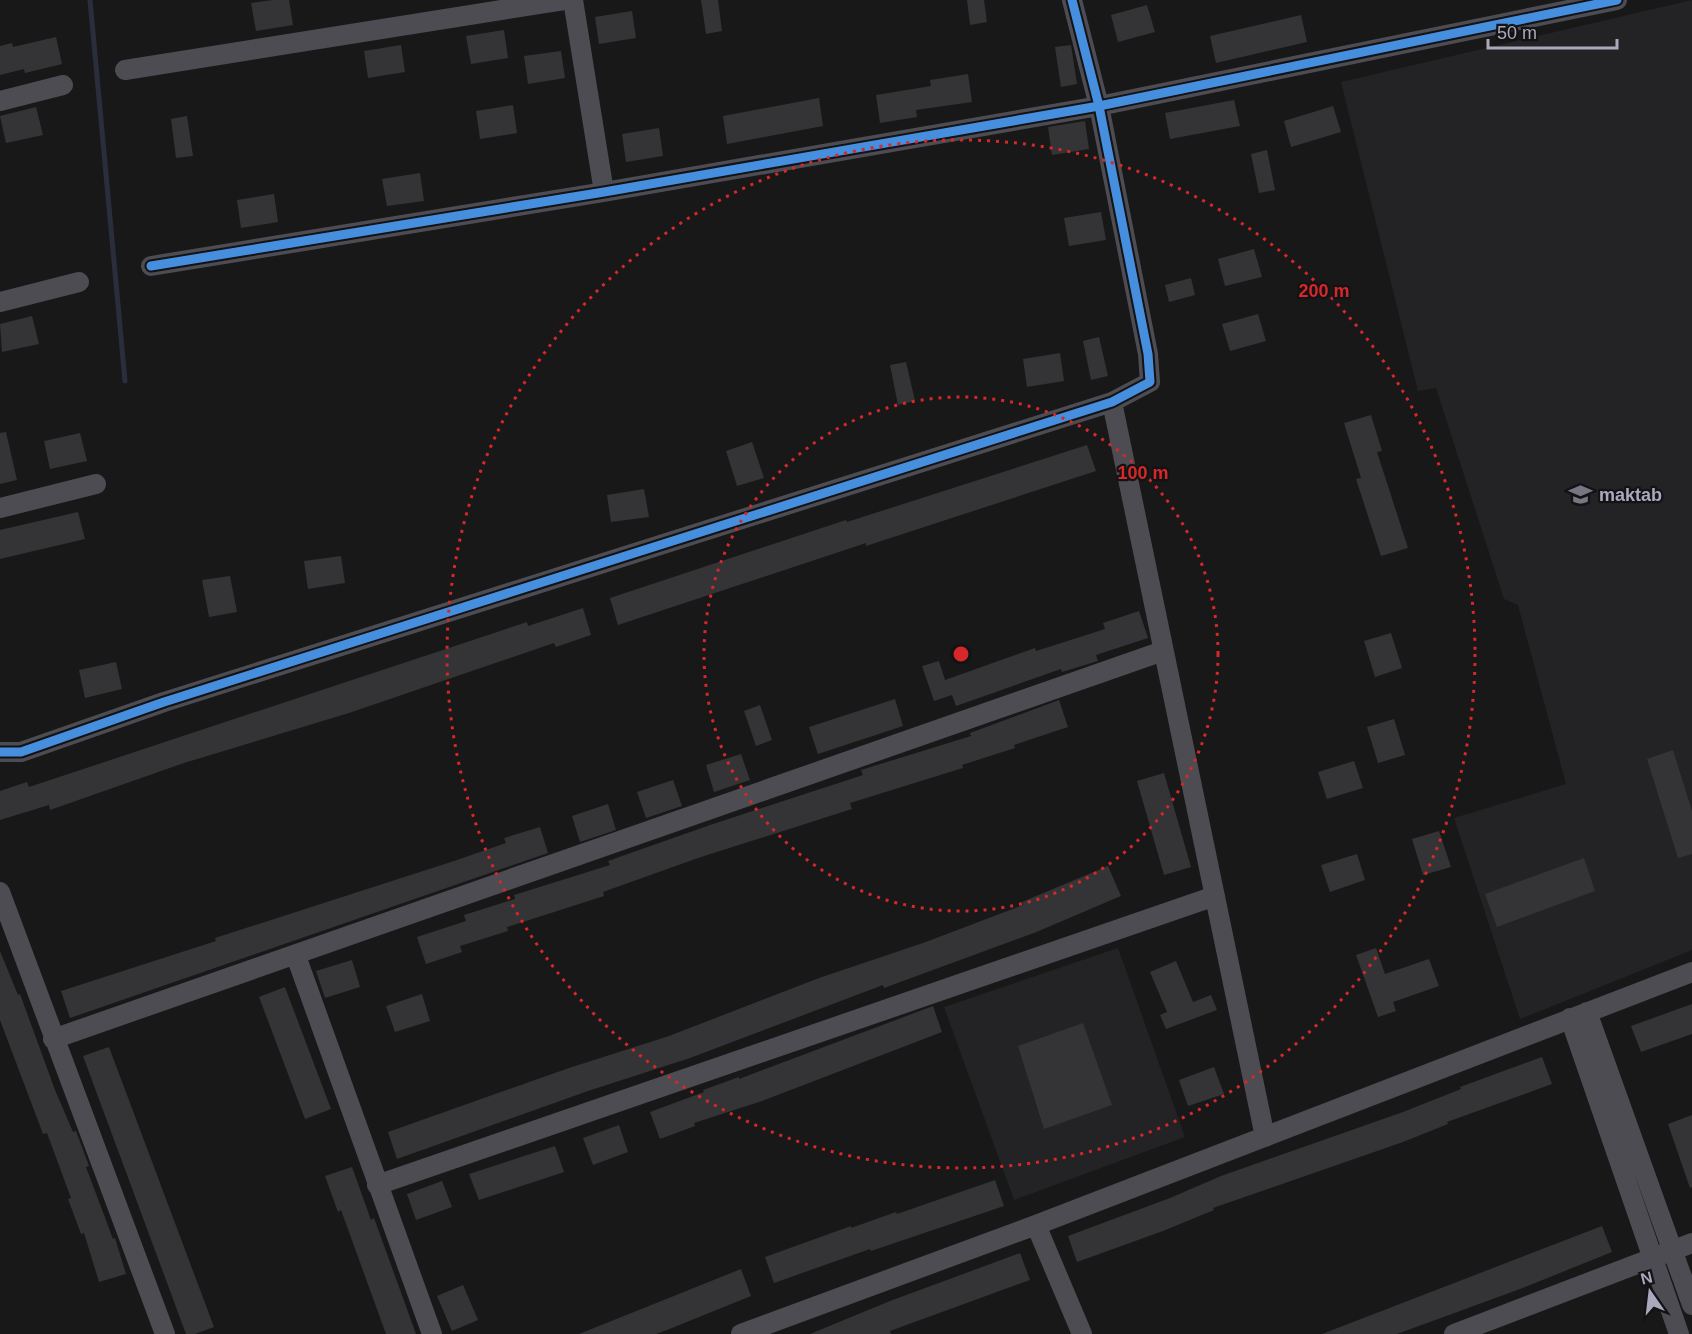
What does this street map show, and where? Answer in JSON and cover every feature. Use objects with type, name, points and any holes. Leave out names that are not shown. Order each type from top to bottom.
[{"type":"street","points":[[124,70],[564,0]]},
{"type":"street","points":[[573,0],[604,192]]},
{"type":"street","points":[[0,752],[21,752],[164,702],[1112,402],[1150,382],[1148,354],[1099,106],[1072,0]]},
{"type":"street","points":[[151,266],[604,192],[1099,106],[1617,0]]},
{"type":"street","points":[[0,101],[63,85]]},
{"type":"street","points":[[0,302],[79,282]]},
{"type":"street","points":[[1112,402],[1265,1137]]},
{"type":"street","points":[[0,508],[96,484]]},
{"type":"street","points":[[53,1039],[296,956],[1163,651]]},
{"type":"street","points":[[0,892],[165,1334]]},
{"type":"street","points":[[377,1185],[1215,896]]},
{"type":"street","points":[[296,956],[432,1334]]},
{"type":"street","points":[[741,1334],[1036,1225],[1692,972]]},
{"type":"street","points":[[1579,1015],[1673,1251],[1692,1305]]},
{"type":"street","points":[[1579,1015],[1652,1259],[1679,1334]]},
{"type":"street","points":[[1036,1225],[1082,1334]]},
{"type":"street","points":[[1454,1334],[1692,1243]]},
{"type":"shaded area","name":"maktab","points":[[1692,0],[1692,950],[1520,1019],[1454,818],[1566,784],[1518,605],[1504,599],[1436,388],[1418,391],[1341,82]]},
{"type":"shaded area","points":[[1118,948],[1185,1137],[1014,1200],[944,1007]]},
{"type":"building","points":[[289,0],[293,25],[256,31],[251,3]]},
{"type":"building","points":[[701,0],[718,0],[722,31],[706,34]]},
{"type":"building","points":[[967,0],[984,0],[987,22],[970,25]]},
{"type":"building","points":[[1147,5],[1155,32],[1118,42],[1111,15]]},
{"type":"building","points":[[632,11],[636,38],[599,44],[595,17]]},
{"type":"building","points":[[1301,15],[1307,42],[1216,63],[1210,36]]},
{"type":"building","points":[[504,30],[508,58],[471,64],[466,36]]},
{"type":"building","points":[[56,37],[62,64],[25,73],[24,69],[0,75],[0,46],[12,43],[13,47]]},
{"type":"building","points":[[401,45],[405,72],[368,78],[364,51]]},
{"type":"building","points":[[1071,45],[1077,84],[1061,87],[1055,47]]},
{"type":"building","points":[[561,51],[565,78],[528,84],[524,56]]},
{"type":"building","points":[[968,74],[972,102],[916,110],[917,117],[880,123],[876,95],[931,86],[930,80]]},
{"type":"building","points":[[819,98],[823,126],[727,144],[723,116]]},
{"type":"building","points":[[1234,100],[1240,126],[1170,139],[1165,113]]},
{"type":"building","points":[[513,105],[517,133],[480,139],[476,111]]},
{"type":"building","points":[[1333,106],[1341,132],[1291,147],[1284,121]]},
{"type":"building","points":[[36,107],[43,135],[6,143],[0,116]]},
{"type":"building","points":[[187,116],[193,156],[176,158],[171,119]]},
{"type":"building","points":[[1085,121],[1089,149],[1052,155],[1048,127]]},
{"type":"building","points":[[659,128],[663,156],[626,162],[622,134]]},
{"type":"building","points":[[1267,150],[1275,190],[1259,193],[1251,154]]},
{"type":"building","points":[[420,173],[424,201],[387,206],[382,179]]},
{"type":"building","points":[[274,194],[278,222],[241,228],[237,200]]},
{"type":"building","points":[[1101,212],[1106,240],[1069,246],[1064,218]]},
{"type":"building","points":[[1254,249],[1262,277],[1225,286],[1218,259]]},
{"type":"building","points":[[1191,278],[1195,295],[1169,302],[1165,285]]},
{"type":"building","points":[[1258,314],[1266,341],[1230,351],[1222,324]]},
{"type":"building","points":[[32,316],[39,344],[2,352],[0,324]]},
{"type":"building","points":[[1099,337],[1108,376],[1091,380],[1083,341]]},
{"type":"building","points":[[1060,353],[1064,381],[1027,387],[1023,359]]},
{"type":"building","points":[[906,362],[915,401],[898,405],[890,365]]},
{"type":"building","points":[[1371,415],[1382,451],[1377,452],[1408,548],[1381,556],[1356,479],[1361,478],[1344,423]]},
{"type":"building","points":[[6,432],[17,480],[0,484],[0,433]]},
{"type":"building","points":[[80,433],[87,461],[50,469],[44,441]]},
{"type":"building","points":[[752,442],[764,478],[737,486],[726,451]]},
{"type":"building","points":[[1087,445],[1096,471],[866,546],[866,543],[618,625],[610,598],[846,520],[847,522]]},
{"type":"building","points":[[644,489],[649,517],[611,522],[607,495]]},
{"type":"building","points":[[78,512],[85,539],[0,559],[0,530]]},
{"type":"building","points":[[341,556],[345,583],[308,589],[304,561]]},
{"type":"building","points":[[230,576],[237,612],[209,617],[202,580]]},
{"type":"building","points":[[583,608],[591,635],[556,647],[554,643],[349,713],[184,763],[50,810],[49,805],[0,820],[0,791],[27,782],[29,787],[527,622],[528,626]]},
{"type":"building","points":[[1139,611],[1148,638],[1096,655],[1098,661],[1062,672],[1061,669],[956,706],[952,695],[934,701],[922,666],[939,661],[945,680],[1035,648],[1036,651],[1105,629],[1103,623]]},
{"type":"building","points":[[1391,633],[1402,668],[1375,677],[1364,641]]},
{"type":"building","points":[[116,662],[122,689],[85,698],[79,670]]},
{"type":"building","points":[[895,699],[903,726],[818,754],[809,727]]},
{"type":"building","points":[[1059,700],[1068,727],[1014,745],[1015,748],[962,765],[963,768],[850,803],[852,809],[698,858],[603,892],[604,896],[507,927],[508,931],[460,946],[462,952],[426,964],[417,937],[466,921],[464,915],[515,899],[514,895],[610,865],[608,861],[710,825],[863,775],[861,770],[971,736],[970,733]]},
{"type":"building","points":[[760,705],[772,740],[756,746],[744,711]]},
{"type":"building","points":[[1394,719],[1405,755],[1378,763],[1367,727]]},
{"type":"building","points":[[1673,750],[1692,811],[1692,854],[1678,858],[1647,759]]},
{"type":"building","points":[[741,754],[750,780],[714,792],[706,765]]},
{"type":"building","points":[[1354,761],[1363,788],[1327,799],[1318,772]]},
{"type":"building","points":[[1164,773],[1191,867],[1164,875],[1137,781]]},
{"type":"building","points":[[673,780],[682,806],[646,818],[637,792]]},
{"type":"building","points":[[608,804],[616,830],[580,842],[572,816]]},
{"type":"building","points":[[540,827],[548,853],[70,1018],[61,991],[216,941],[215,938],[454,861],[506,843],[504,838]]},
{"type":"building","points":[[1439,831],[1451,867],[1423,875],[1412,839]]},
{"type":"building","points":[[1357,854],[1365,880],[1330,892],[1321,865]]},
{"type":"building","points":[[1584,858],[1595,891],[1497,927],[1485,894]]},
{"type":"building","points":[[1108,866],[1121,896],[1034,933],[884,988],[883,985],[690,1058],[588,1091],[397,1159],[388,1132],[569,1068],[669,1036],[819,978],[923,943],[1023,905],[1022,902]]},
{"type":"building","points":[[1376,948],[1385,974],[1429,959],[1439,986],[1393,1002],[1396,1011],[1378,1017],[1356,955]]},
{"type":"building","points":[[0,951],[18,995],[20,994],[55,1090],[73,1132],[76,1131],[89,1166],[86,1167],[113,1239],[115,1238],[126,1274],[99,1282],[84,1233],[81,1234],[68,1199],[71,1198],[47,1133],[43,1134],[0,1020]]},
{"type":"building","points":[[352,960],[360,987],[325,998],[316,971]]},
{"type":"building","points":[[1176,961],[1193,1002],[1211,995],[1217,1010],[1166,1029],[1160,1015],[1167,1012],[1150,972]]},
{"type":"building","points":[[285,987],[331,1109],[305,1119],[259,997]]},
{"type":"building","points":[[422,994],[430,1021],[395,1032],[386,1006]]},
{"type":"building","points":[[1692,1004],[1692,1034],[1641,1052],[1631,1026]]},
{"type":"building","points":[[933,1006],[942,1032],[762,1101],[694,1123],[695,1126],[660,1139],[650,1112],[704,1092],[703,1090],[739,1077],[739,1079]]},
{"type":"building","points":[[1083,1023],[1112,1105],[1044,1129],[1018,1046]]},
{"type":"building","points":[[109,1047],[214,1327],[195,1334],[186,1334],[83,1056]]},
{"type":"building","points":[[1542,1057],[1552,1084],[1447,1122],[1448,1124],[1403,1142],[1213,1208],[1214,1210],[1163,1231],[1077,1262],[1068,1236],[1170,1198],[1221,1176],[1403,1112],[1461,1089],[1460,1087]]},
{"type":"building","points":[[1214,1067],[1224,1094],[1188,1106],[1179,1080]]},
{"type":"building","points":[[1692,1115],[1692,1187],[1690,1188],[1668,1124]]},
{"type":"building","points":[[619,1125],[628,1152],[593,1165],[583,1138]]},
{"type":"building","points":[[555,1146],[564,1172],[479,1200],[469,1174]]},
{"type":"building","points":[[352,1167],[371,1220],[374,1218],[416,1334],[386,1334],[341,1210],[338,1212],[325,1176]]},
{"type":"building","points":[[995,1180],[1004,1206],[774,1283],[765,1257],[851,1226],[851,1228],[896,1212],[897,1214]]},
{"type":"building","points":[[442,1181],[452,1207],[416,1220],[407,1194]]},
{"type":"building","points":[[1602,1226],[1612,1252],[1520,1289],[1397,1334],[1322,1334]]},
{"type":"building","points":[[1020,1253],[1030,1280],[890,1331],[891,1334],[810,1334],[890,1301]]},
{"type":"building","points":[[741,1269],[751,1296],[667,1330],[656,1334],[579,1334]]},
{"type":"building","points":[[463,1285],[478,1320],[452,1331],[437,1296]]},
{"type":"waterway","points":[[90,0],[125,381]]},
{"type":"cycle path","points":[[0,752],[21,752],[164,702],[1112,402],[1150,382],[1148,354],[1099,106],[1072,0]]},
{"type":"cycle path","points":[[151,266],[604,192],[1099,106],[1617,0]]},
{"type":"place","name":"maktab","points":[[1581,495]]}]
